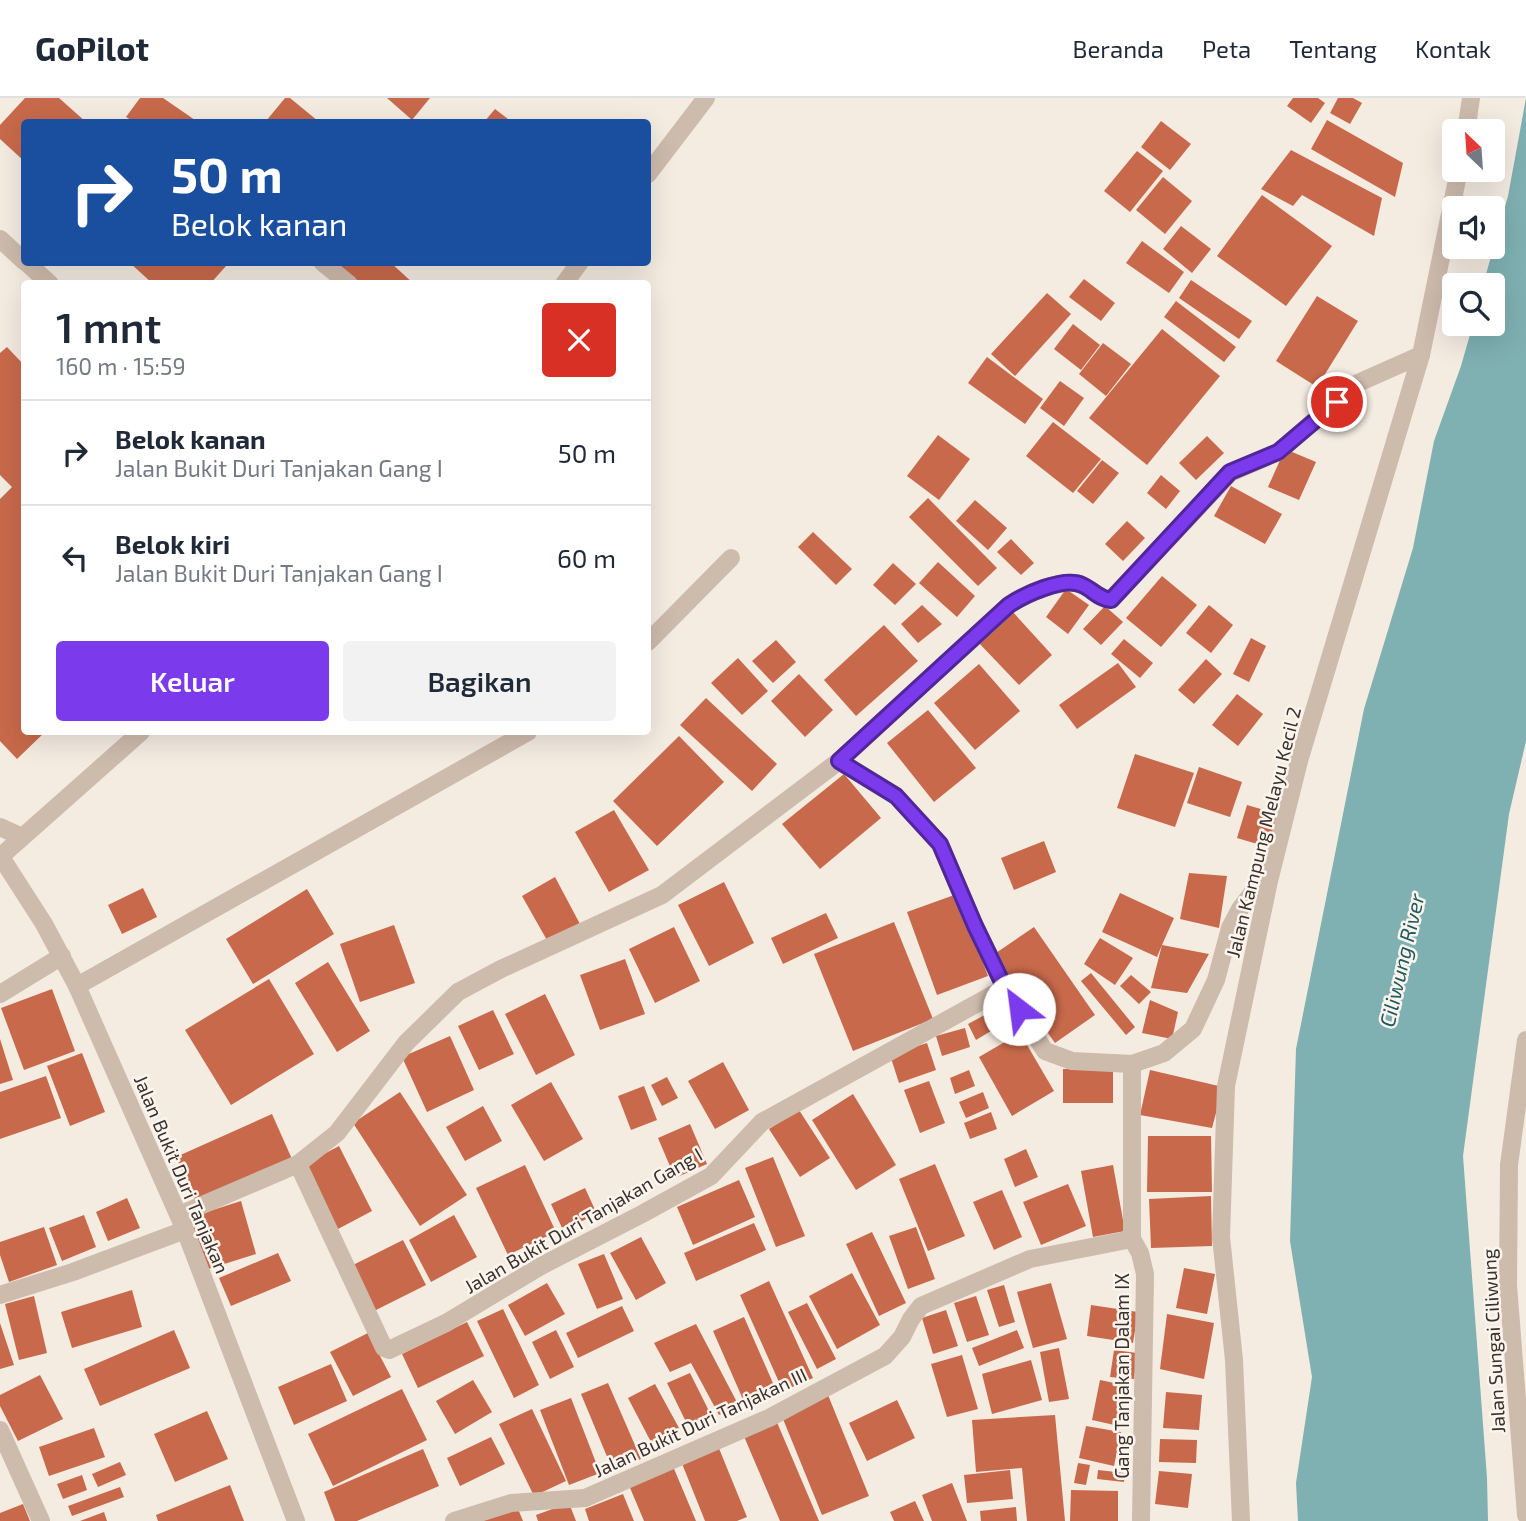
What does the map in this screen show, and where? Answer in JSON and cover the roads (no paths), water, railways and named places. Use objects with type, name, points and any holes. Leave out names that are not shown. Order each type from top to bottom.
[{"type":"street","points":[[651,170],[706,98]]},
{"type":"street","points":[[1468,119],[1471,98]]},
{"type":"street","name":"Jalan Kampung Melayu Kecil 2","points":[[1241,1521],[1234,1360],[1222,1237],[1226,1086],[1269,881],[1299,761],[1421,355],[1457,182]]},
{"type":"street","points":[[0,239],[21,258]]},
{"type":"street","points":[[30,266],[45,280]]},
{"type":"street","points":[[327,266],[344,280]]},
{"type":"street","points":[[0,1295],[73,1272],[298,1164],[337,1133],[406,1043],[458,992],[501,969],[662,895],[839,761],[1015,601],[1036,590],[1074,582],[1103,599],[1111,600],[1230,472],[1278,452],[1358,383],[1421,355]]},
{"type":"street","points":[[651,639],[731,558]]},
{"type":"street","points":[[0,857],[138,735]]},
{"type":"street","points":[[77,986],[523,735]]},
{"type":"street","points":[[839,761],[896,796],[940,844],[1005,988],[1045,1051],[1072,1061],[1132,1064],[1164,1053],[1193,1029],[1216,980],[1230,928],[1253,892]]},
{"type":"street","points":[[0,827],[22,837]]},
{"type":"street","name":"Jalan Bukit Duri Tanjakan","points":[[0,857],[62,956],[77,986],[182,1222],[293,1520]]},
{"type":"street","points":[[0,995],[62,956]]},
{"type":"street","name":"Jalan Bukit Duri Tanjakan Gang I","points":[[298,1164],[383,1347],[389,1350],[446,1323],[541,1266],[711,1176],[762,1122],[1005,988]]},
{"type":"street","name":"Jalan Sungai Ciliwung","points":[[1526,1040],[1509,1165],[1507,1285],[1526,1515]]},
{"type":"street","name":"Gang Tanjakan Dalam IX","points":[[1132,1064],[1132,1239],[1140,1253],[1145,1274],[1141,1521]]},
{"type":"street","name":"Jalan Bukit Duri Tanjakan III","points":[[454,1521],[511,1503],[584,1498],[769,1418],[885,1356],[902,1338],[921,1306],[1030,1259],[1132,1239]]},
{"type":"street","points":[[0,1430],[41,1521]]},
{"type":"water","name":"Ciliwung River","points":[[1526,98],[1526,741],[1509,814],[1463,1156],[1488,1521],[1298,1521],[1296,1483],[1312,1377],[1290,1241],[1296,1049],[1364,709],[1413,548],[1434,441],[1470,336],[1505,336],[1505,273],[1486,273],[1490,259],[1505,259],[1505,207]]}]
